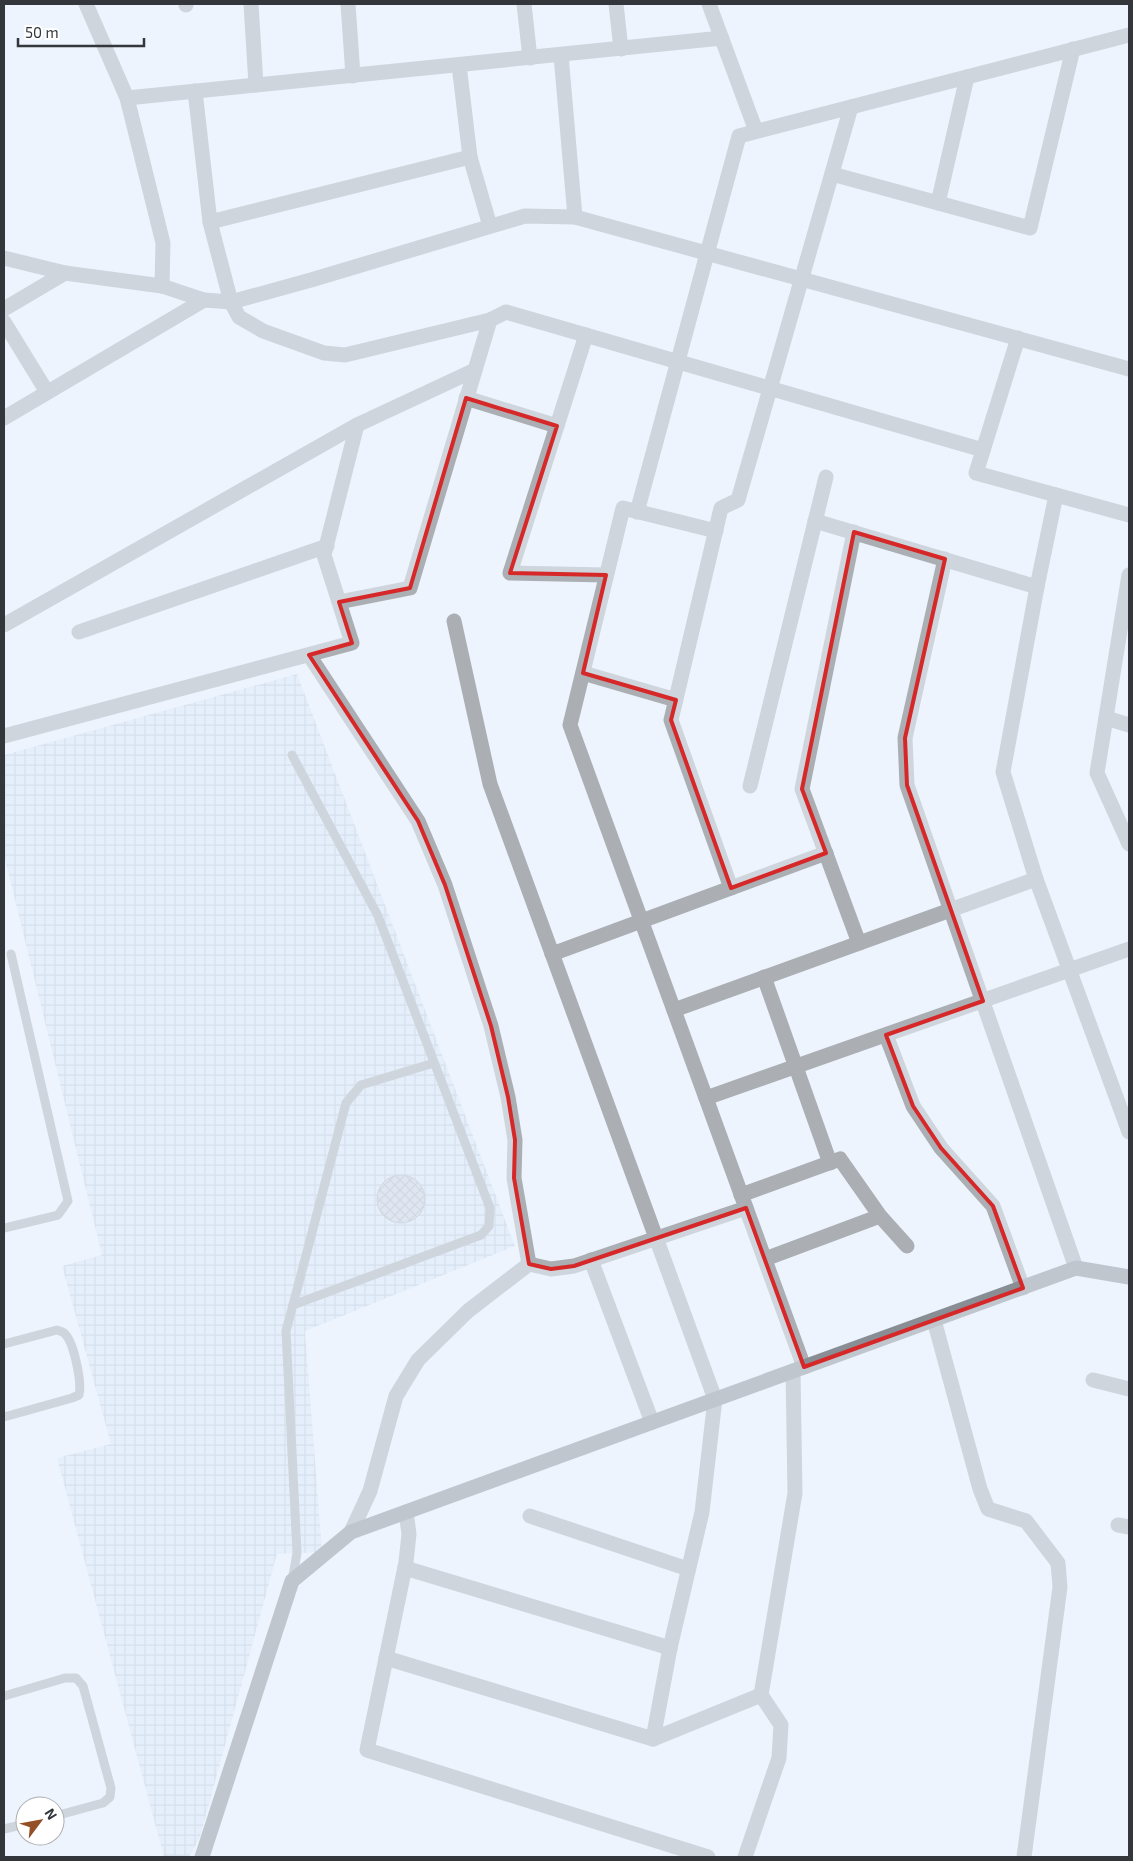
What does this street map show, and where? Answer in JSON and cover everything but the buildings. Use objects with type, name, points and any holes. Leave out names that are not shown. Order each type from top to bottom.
[{"type":"street","points":[[86,4],[127,98],[163,243],[162,286]]},
{"type":"street","points":[[251,4],[256,85]]},
{"type":"street","points":[[348,4],[353,76]]},
{"type":"street","points":[[524,4],[530,58]]},
{"type":"street","points":[[616,4],[621,49]]},
{"type":"street","points":[[709,4],[756,132]]},
{"type":"street","points":[[638,512],[739,136],[1129,35]]},
{"type":"street","points":[[127,98],[722,38]]},
{"type":"street","points":[[832,174],[1030,228],[1073,49]]},
{"type":"street","points":[[561,55],[576,217]]},
{"type":"street","points":[[459,65],[470,156],[490,226]]},
{"type":"street","points":[[938,203],[967,77]]},
{"type":"street","points":[[195,91],[210,222],[230,302],[239,317],[264,331],[324,353],[345,355],[490,320],[506,312],[983,450]]},
{"type":"street","points":[[731,888],[671,720],[721,508],[738,500],[851,107]]},
{"type":"street","points":[[210,222],[470,156]]},
{"type":"street","points":[[4,258],[65,273],[162,286],[204,300],[230,302],[311,280],[524,216],[576,217],[1129,369]]},
{"type":"street","points":[[4,308],[65,273]]},
{"type":"street","points":[[4,418],[204,300]]},
{"type":"street","points":[[339,602],[410,588],[490,320]]},
{"type":"street","points":[[4,322],[47,392]]},
{"type":"street","points":[[586,335],[510,573],[606,575]]},
{"type":"street","points":[[1018,338],[976,473],[1129,515]]},
{"type":"street","points":[[4,625],[357,425],[474,370]]},
{"type":"street","points":[[466,398],[557,426]]},
{"type":"street","points":[[4,736],[352,643],[324,555],[357,425]]},
{"type":"street","points":[[750,786],[826,478]]},
{"type":"street","points":[[1056,495],[1037,586],[1003,772],[1036,879],[1129,1132]]},
{"type":"street","points":[[716,531],[623,508],[570,725],[765,1259],[799,1369],[795,1493],[761,1695],[782,1725],[779,1758],[745,1857]]},
{"type":"street","points":[[815,521],[1037,586]]},
{"type":"street","points":[[854,532],[802,789],[859,943]]},
{"type":"street","points":[[79,632],[326,546]]},
{"type":"street","points":[[945,559],[905,738],[907,785],[1076,1268]]},
{"type":"street","points":[[1129,576],[1097,773],[1129,844]]},
{"type":"street","points":[[454,622],[490,784],[715,1400],[702,1512],[670,1648],[653,1739]]},
{"type":"street","points":[[309,655],[418,821],[445,885],[491,1026],[508,1097],[515,1140],[514,1178],[529,1264]]},
{"type":"street","points":[[583,674],[676,700]]},
{"type":"street","points":[[1106,718],[1129,725]]},
{"type":"street","points":[[552,954],[826,853]]},
{"type":"street","points":[[674,1010],[1036,879]]},
{"type":"street","points":[[706,1098],[1129,949]]},
{"type":"street","points":[[764,977],[830,1163]]},
{"type":"street","points":[[886,1035],[913,1106],[941,1148],[993,1206],[1023,1288]]},
{"type":"street","points":[[529,1264],[551,1269],[591,1260],[656,1238],[840,1159],[880,1216],[907,1246]]},
{"type":"street","points":[[765,1259],[880,1216]]},
{"type":"street","points":[[591,1260],[652,1422]]},
{"type":"street","points":[[351,1532],[370,1491],[396,1396],[418,1360],[468,1311],[529,1264]]},
{"type":"street","points":[[202,1857],[292,1581],[351,1532],[1076,1268],[1129,1277]]},
{"type":"street","points":[[934,1320],[980,1489],[988,1509],[1026,1521],[1058,1563],[1060,1587],[1024,1857]]},
{"type":"street","points":[[1093,1380],[1129,1389]]},
{"type":"street","points":[[406,1512],[409,1534],[405,1568],[367,1750],[708,1857]]},
{"type":"street","points":[[530,1516],[688,1569]]},
{"type":"street","points":[[405,1568],[670,1648]]},
{"type":"street","points":[[386,1658],[653,1739],[761,1695]]},
{"type":"lane","points":[[292,754],[378,916],[490,1208],[489,1226],[481,1235],[292,1304]]},
{"type":"lane","points":[[4,1228],[58,1215],[68,1201],[11,954]]},
{"type":"lane","points":[[292,1581],[297,1553],[286,1331],[346,1103],[361,1085],[434,1063]]},
{"type":"lane","points":[[4,1344],[57,1330],[64,1333],[70,1342],[81,1386],[79,1395],[72,1398],[4,1417]]},
{"type":"lane","points":[[4,1696],[65,1678],[76,1678],[82,1686],[111,1788],[110,1797],[103,1803],[65,1813]]},
{"type":"highlighted area","points":[[466,398],[557,426],[510,573],[606,575],[583,673],[676,700],[671,720],[731,888],[826,853],[802,789],[854,532],[945,559],[905,738],[907,785],[983,1001],[886,1035],[913,1106],[941,1148],[993,1206],[1023,1288],[804,1367],[746,1208],[574,1266],[551,1269],[529,1264],[514,1178],[515,1140],[508,1097],[491,1026],[445,885],[418,821],[309,655],[352,643],[339,602],[410,588]]},
{"type":"shaded area","points":[[297,674],[515,1246],[305,1331],[322,1552],[277,1554],[200,1837],[189,1857],[164,1857],[57,1458],[111,1444],[62,1266],[102,1255],[4,855],[4,755]]}]
